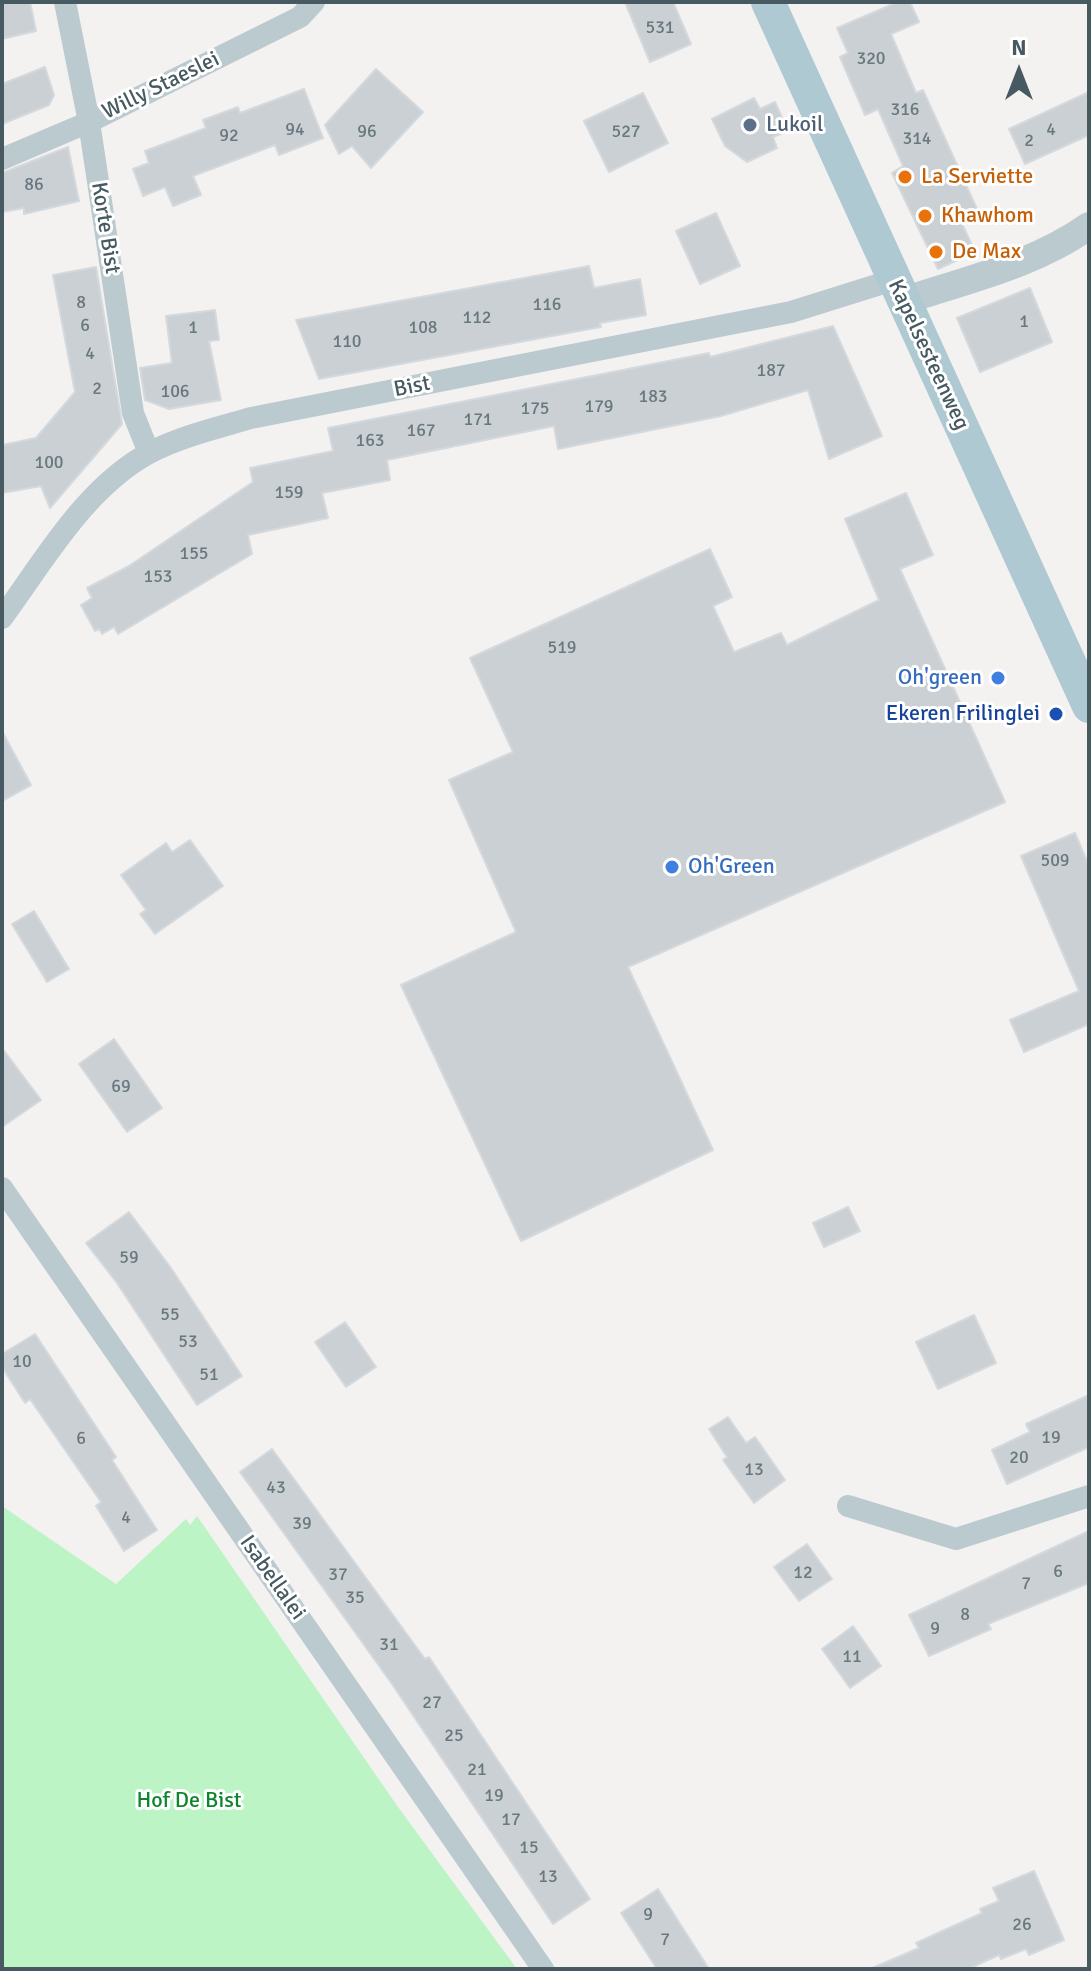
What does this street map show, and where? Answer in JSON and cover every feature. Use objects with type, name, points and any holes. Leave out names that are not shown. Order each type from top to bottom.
[{"type":"main road","name":"Kapelsesteenweg","points":[[768,2],[1087,697]]},
{"type":"street","name":"Korte Bist","points":[[65,2],[89,122],[133,413],[149,453]]},
{"type":"street","name":"Willy Staeslei","points":[[2,159],[89,122],[300,17],[314,2]]},
{"type":"street","points":[[898,290],[1031,260],[1065,244],[1089,226]]},
{"type":"street","name":"Bist","points":[[2,618],[73,521],[107,486],[149,453],[251,418],[898,290]]},
{"type":"street","name":"Isabellalei","points":[[2,1188],[543,1969]]},
{"type":"street","points":[[848,1506],[956,1539],[1089,1496]]},
{"type":"green space","name":"Hof De Bist","points":[[2,1506],[116,1584],[186,1519],[190,1525],[197,1516],[398,1807],[517,1969],[2,1969]]},
{"type":"building","points":[[2,2],[30,2],[36,31],[2,39]]},
{"type":"building","points":[[625,2],[673,2],[691,44],[650,62]]},
{"type":"building","points":[[898,2],[910,2],[919,22],[891,34],[916,93],[923,90],[977,209],[959,217],[975,252],[938,269],[892,173],[903,166],[878,109],[865,115],[840,57],[848,53],[837,28]]},
{"type":"building","points":[[45,67],[54,95],[49,105],[2,124],[2,84]]},
{"type":"building","points":[[376,69],[423,112],[371,168],[352,146],[339,154],[325,125]]},
{"type":"building","points":[[304,89],[323,138],[279,155],[275,145],[193,176],[201,195],[173,206],[165,187],[143,196],[133,169],[149,163],[145,151],[206,128],[203,120],[238,107],[240,113]]},
{"type":"building","points":[[1089,92],[1089,135],[1025,164],[1009,129]]},
{"type":"building","points":[[643,93],[668,143],[609,172],[584,121]]},
{"type":"building","name":"Lukoil","points":[[754,98],[760,109],[775,102],[788,131],[773,137],[777,148],[747,162],[725,146],[712,119]]},
{"type":"building","points":[[68,147],[79,201],[24,214],[24,208],[2,212],[2,173]]},
{"type":"building","points":[[716,213],[740,266],[700,284],[676,231]]},
{"type":"building","points":[[589,266],[594,288],[640,279],[646,315],[600,323],[601,327],[319,379],[296,320]]},
{"type":"building","points":[[96,267],[122,424],[50,508],[41,486],[2,493],[2,445],[36,438],[75,392],[53,275]]},
{"type":"building","points":[[1030,288],[1052,342],[980,372],[957,318]]},
{"type":"building","points":[[215,310],[219,340],[209,341],[221,400],[169,409],[145,400],[140,368],[172,363],[166,316]]},
{"type":"building","points":[[833,326],[882,436],[829,459],[808,390],[721,416],[558,449],[554,426],[387,460],[390,480],[322,493],[328,518],[248,535],[252,554],[118,634],[114,627],[102,634],[99,629],[95,631],[81,605],[92,598],[87,588],[129,566],[253,482],[250,468],[333,451],[328,428],[709,353],[710,357]]},
{"type":"building","name":"Oh'Green","points":[[906,493],[933,555],[900,569],[1005,802],[628,967],[713,1150],[521,1241],[401,985],[516,932],[449,780],[513,752],[470,658],[710,549],[732,597],[713,606],[734,652],[781,633],[787,645],[879,600],[845,519]]},
{"type":"building","points":[[2,731],[31,785],[2,801]]},
{"type":"building","points":[[1075,833],[1089,866],[1089,1024],[1024,1052],[1010,1020],[1079,991],[1021,856]]},
{"type":"building","points":[[190,840],[223,886],[155,934],[140,914],[146,910],[121,875],[166,843],[172,852]]},
{"type":"building","points":[[34,911],[69,969],[47,982],[12,924]]},
{"type":"building","points":[[114,1039],[162,1108],[127,1132],[79,1064]]},
{"type":"building","points":[[2,1048],[41,1100],[2,1127]]},
{"type":"building","points":[[848,1207],[860,1231],[824,1247],[813,1223]]},
{"type":"building","points":[[129,1212],[171,1268],[242,1376],[197,1405],[117,1283],[86,1243]]},
{"type":"building","points":[[974,1315],[996,1363],[938,1389],[916,1342]]},
{"type":"building","points":[[345,1322],[376,1367],[346,1387],[315,1342]]},
{"type":"building","points":[[35,1334],[116,1457],[112,1460],[157,1530],[124,1551],[96,1506],[101,1502],[30,1399],[25,1403],[2,1367],[2,1354]]},
{"type":"building","points":[[1089,1395],[1089,1447],[1007,1484],[992,1450],[1030,1432],[1026,1424]]},
{"type":"building","points":[[728,1417],[746,1443],[755,1437],[785,1480],[754,1503],[723,1460],[727,1457],[709,1429]]},
{"type":"building","points":[[272,1449],[425,1659],[429,1657],[590,1899],[553,1924],[392,1684],[240,1472]]},
{"type":"building","points":[[1089,1531],[1089,1583],[988,1624],[991,1629],[929,1656],[909,1615]]},
{"type":"building","points":[[807,1544],[832,1579],[799,1601],[774,1567]]},
{"type":"building","points":[[853,1626],[881,1666],[850,1688],[822,1649]]},
{"type":"building","points":[[1034,1871],[1064,1940],[1029,1955],[1026,1949],[1001,1959],[999,1955],[968,1969],[870,1969],[919,1948],[916,1943],[982,1913],[980,1909],[999,1901],[993,1888]]},
{"type":"building","points":[[658,1889],[709,1969],[657,1969],[621,1913]]},
{"type":"place","name":"Lukoil","points":[[750,125]]},
{"type":"place","name":"La Serviette","points":[[905,177]]},
{"type":"place","name":"Khawhom","points":[[925,216]]},
{"type":"place","name":"De Max","points":[[936,252]]},
{"type":"place","name":"Oh'green","points":[[998,678]]},
{"type":"place","name":"Ekeren Frilinglei","points":[[1056,714]]},
{"type":"place","name":"Oh'Green","points":[[672,867]]}]
